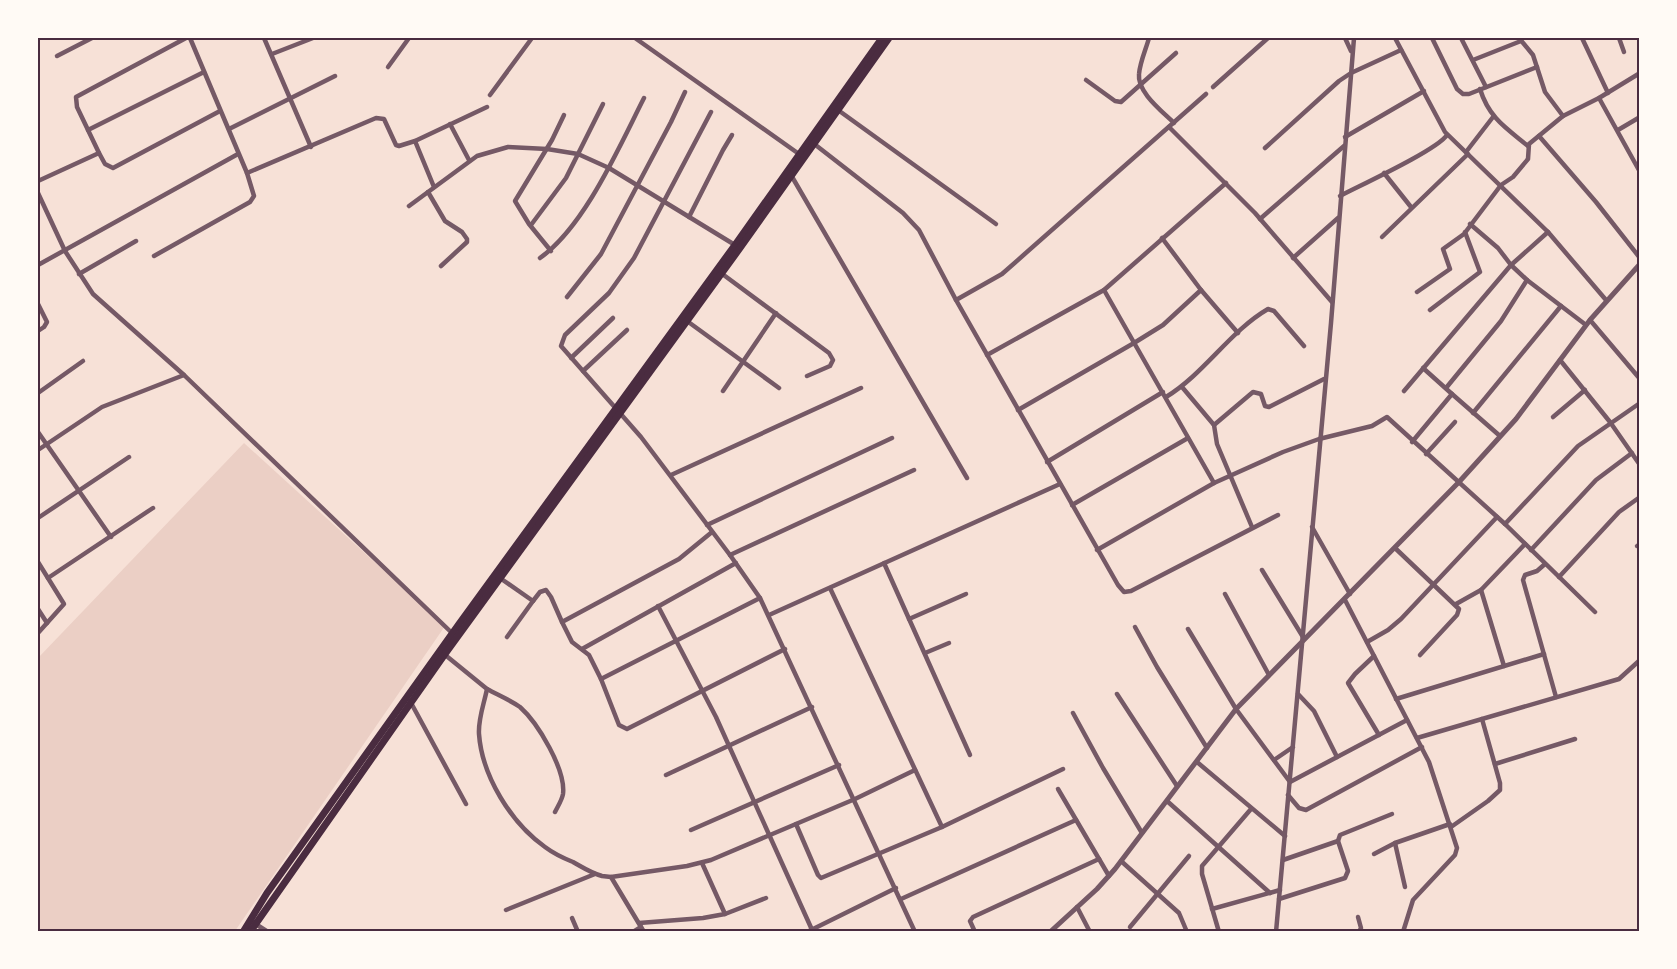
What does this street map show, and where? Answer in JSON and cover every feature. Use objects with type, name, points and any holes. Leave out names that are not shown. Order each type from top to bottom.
[{"type":"main road","points":[[442,652],[452,633],[492,583],[500,578],[618,409],[687,321],[799,154],[882,38]]},
{"type":"main road","points":[[243,932],[442,652],[889,38]]},
{"type":"main road","points":[[250,932],[252,922]]},
{"type":"street","points":[[57,56],[92,38]]},
{"type":"street","points":[[154,256],[253,199],[254,193],[229,129],[188,38],[76,97],[77,107],[99,153],[105,164],[113,168],[220,111]]},
{"type":"street","points":[[264,38],[311,147]]},
{"type":"street","points":[[272,54],[313,38]]},
{"type":"street","points":[[388,67],[409,38]]},
{"type":"street","points":[[490,95],[532,38]]},
{"type":"street","points":[[635,38],[799,154]]},
{"type":"street","points":[[1149,38],[1138,75],[1140,85],[1174,123]]},
{"type":"street","points":[[1214,87],[1268,38]]},
{"type":"street","points":[[1345,38],[1352,53]]},
{"type":"street","points":[[1276,932],[1332,303],[1353,38]]},
{"type":"street","points":[[1395,38],[1447,135],[1548,232],[1606,300]]},
{"type":"street","points":[[1432,38],[1460,92],[1466,94],[1537,67]]},
{"type":"street","points":[[1461,38],[1486,87]]},
{"type":"street","points":[[1581,38],[1608,93]]},
{"type":"street","points":[[1619,38],[1624,52]]},
{"type":"street","points":[[1473,60],[1520,39],[1533,55],[1545,92],[1563,116]]},
{"type":"street","points":[[1265,148],[1351,73],[1401,50]]},
{"type":"street","points":[[1086,80],[1118,103],[1176,53]]},
{"type":"street","points":[[88,130],[204,72]]},
{"type":"street","points":[[1417,292],[1450,270],[1443,249],[1465,232],[1501,185],[1513,177],[1528,159],[1528,146],[1563,116],[1608,93],[1640,73]]},
{"type":"street","points":[[229,129],[335,76]]},
{"type":"street","points":[[1479,89],[1493,117],[1528,146]]},
{"type":"street","points":[[1345,136],[1424,91]]},
{"type":"street","points":[[567,297],[601,254],[685,92]]},
{"type":"street","points":[[956,300],[1002,274],[1206,94]]},
{"type":"street","points":[[540,258],[551,251],[576,221],[609,168],[644,98]]},
{"type":"street","points":[[1599,98],[1640,172]]},
{"type":"street","points":[[531,225],[566,178],[603,104]]},
{"type":"street","points":[[247,173],[380,117],[384,119],[396,145],[399,146],[415,141],[487,107]]},
{"type":"street","points":[[837,110],[996,224]]},
{"type":"street","points":[[711,112],[634,258],[621,278],[563,339],[561,346],[618,409],[671,475],[760,598],[915,932]]},
{"type":"street","points":[[551,251],[515,201],[547,149],[564,115]]},
{"type":"street","points":[[1382,237],[1467,153],[1493,117]]},
{"type":"street","points":[[1618,130],[1640,117]]},
{"type":"street","points":[[450,124],[469,160]]},
{"type":"street","points":[[1169,128],[1260,219],[1332,303]]},
{"type":"street","points":[[689,217],[732,135]]},
{"type":"street","points":[[1340,196],[1443,141],[1447,135]]},
{"type":"street","points":[[1539,136],[1596,202],[1640,258]]},
{"type":"street","points":[[415,141],[434,187]]},
{"type":"street","points":[[813,143],[912,221],[919,230],[1047,462],[1097,550],[1124,592],[1278,515]]},
{"type":"street","points":[[1260,219],[1344,146]]},
{"type":"street","points":[[410,206],[477,156],[508,147],[547,149],[578,154],[609,168],[737,247]]},
{"type":"street","points":[[38,181],[99,153]]},
{"type":"street","points":[[38,265],[238,154]]},
{"type":"street","points":[[1384,173],[1411,207]]},
{"type":"street","points":[[791,175],[967,478]]},
{"type":"street","points":[[987,356],[1104,290],[1226,183]]},
{"type":"street","points":[[428,192],[445,221],[462,232],[467,239],[467,242],[441,266]]},
{"type":"street","points":[[38,194],[65,251],[93,294],[184,375],[452,633]]},
{"type":"street","points":[[1293,258],[1338,218]]},
{"type":"street","points":[[1470,224],[1498,248],[1527,280],[1561,306],[1588,322],[1637,371],[1640,379]]},
{"type":"street","points":[[1430,309],[1480,272],[1465,232]]},
{"type":"street","points":[[1404,391],[1511,265],[1548,232]]},
{"type":"street","points":[[1162,238],[1201,290],[1238,333]]},
{"type":"street","points":[[78,274],[136,241]]},
{"type":"street","points":[[1050,932],[1109,876],[1236,709],[1302,640],[1345,600],[1500,436],[1541,387],[1588,322],[1640,264]]},
{"type":"street","points":[[721,273],[830,354],[833,360],[830,366],[807,375]]},
{"type":"street","points":[[1446,388],[1501,321],[1527,280]]},
{"type":"street","points":[[1104,290],[1214,483]]},
{"type":"street","points":[[1018,410],[1163,325],[1201,290]]},
{"type":"street","points":[[38,304],[47,322],[38,331]]},
{"type":"street","points":[[1473,413],[1561,306]]},
{"type":"street","points":[[1047,462],[1164,394],[1182,387],[1265,310],[1270,309],[1304,346]]},
{"type":"street","points":[[723,391],[776,313]]},
{"type":"street","points":[[571,358],[614,318]]},
{"type":"street","points":[[687,321],[778,388]]},
{"type":"street","points":[[583,371],[627,330]]},
{"type":"street","points":[[1560,360],[1610,422],[1640,465]]},
{"type":"street","points":[[38,393],[83,361]]},
{"type":"street","points":[[1423,368],[1500,436]]},
{"type":"street","points":[[38,450],[102,407],[184,375]]},
{"type":"street","points":[[1214,425],[1253,392],[1261,394],[1267,407],[1272,407],[1324,378]]},
{"type":"street","points":[[671,475],[861,387]]},
{"type":"street","points":[[1182,387],[1214,425],[1217,444],[1252,527]]},
{"type":"street","points":[[1553,417],[1585,390]]},
{"type":"street","points":[[1412,442],[1452,394]]},
{"type":"street","points":[[1504,524],[1573,451],[1610,422],[1640,403]]},
{"type":"street","points":[[1097,550],[1229,476],[1283,452],[1319,439],[1372,426],[1388,417],[1595,612]]},
{"type":"street","points":[[1426,454],[1455,422]]},
{"type":"street","points":[[38,432],[111,537]]},
{"type":"street","points":[[707,525],[892,438]]},
{"type":"street","points":[[1072,506],[1188,438]]},
{"type":"street","points":[[1531,550],[1596,480],[1632,453]]},
{"type":"street","points":[[38,518],[129,457]]},
{"type":"street","points":[[730,555],[914,470]]},
{"type":"street","points":[[769,615],[1060,484]]},
{"type":"street","points":[[1559,577],[1619,512],[1640,497]]},
{"type":"street","points":[[48,579],[153,508]]},
{"type":"street","points":[[1367,642],[1388,630],[1497,518]]},
{"type":"street","points":[[1312,527],[1350,594]]},
{"type":"street","points":[[562,622],[679,559],[712,532]]},
{"type":"street","points":[[1456,604],[1481,590],[1525,544]]},
{"type":"street","points":[[1395,548],[1459,609],[1457,615],[1420,655]]},
{"type":"street","points":[[38,562],[64,604],[38,633]]},
{"type":"street","points":[[582,649],[736,563]]},
{"type":"street","points":[[884,563],[970,755]]},
{"type":"street","points":[[1545,564],[1537,572],[1525,575],[1522,580],[1556,697]]},
{"type":"street","points":[[1262,570],[1302,640]]},
{"type":"street","points":[[500,578],[533,602]]},
{"type":"street","points":[[830,588],[942,827]]},
{"type":"street","points":[[507,638],[540,592],[546,590],[572,642],[589,656],[601,679],[619,725],[624,729],[785,649]]},
{"type":"street","points":[[1481,590],[1504,666]]},
{"type":"street","points":[[909,619],[966,594]]},
{"type":"street","points":[[1225,594],[1269,675]]},
{"type":"street","points":[[601,679],[760,598]]},
{"type":"street","points":[[1345,600],[1429,762],[1457,852],[1413,900],[1402,932]]},
{"type":"street","points":[[658,606],[703,691],[755,802],[810,931],[896,888]]},
{"type":"street","points":[[38,609],[47,623]]},
{"type":"street","points":[[1135,627],[1207,748]]},
{"type":"street","points":[[1188,630],[1236,709],[1290,782]]},
{"type":"street","points":[[925,653],[949,643]]},
{"type":"street","points":[[442,652],[487,689],[513,702],[538,727],[559,768],[562,781],[563,793],[555,812]]},
{"type":"street","points":[[1396,699],[1544,654]]},
{"type":"street","points":[[1374,656],[1348,683],[1379,735]]},
{"type":"street","points":[[1417,738],[1618,679],[1640,660]]},
{"type":"street","points":[[487,689],[479,732],[484,758],[497,789],[514,816],[545,848],[595,874],[611,877],[702,863],[855,799],[915,770]]},
{"type":"street","points":[[1117,694],[1177,786]]},
{"type":"street","points":[[1298,694],[1314,711],[1337,757]]},
{"type":"street","points":[[409,699],[466,804]]},
{"type":"street","points":[[666,774],[812,707]]},
{"type":"street","points":[[1073,713],[1142,833]]},
{"type":"street","points":[[1374,854],[1395,843],[1450,826],[1488,801],[1500,790],[1482,719]]},
{"type":"street","points":[[1290,782],[1407,720]]},
{"type":"street","points":[[1495,764],[1575,739]]},
{"type":"street","points":[[1274,760],[1293,747]]},
{"type":"street","points":[[1288,795],[1299,808],[1305,810],[1422,747]]},
{"type":"street","points":[[1197,762],[1285,836]]},
{"type":"street","points":[[691,830],[839,765]]},
{"type":"street","points":[[796,824],[821,878],[942,827],[1063,769]]},
{"type":"street","points":[[1058,789],[1109,876]]},
{"type":"street","points":[[1167,801],[1270,893]]},
{"type":"street","points":[[1219,932],[1201,869],[1218,845],[1251,809]]},
{"type":"street","points":[[1279,899],[1345,878],[1348,871],[1338,841],[1340,835],[1392,814]]},
{"type":"street","points":[[901,899],[1076,820]]},
{"type":"street","points":[[1283,860],[1338,841]]},
{"type":"street","points":[[1395,843],[1405,886]]},
{"type":"street","points":[[1130,927],[1189,856]]},
{"type":"street","points":[[975,932],[970,921],[973,917],[1099,859]]},
{"type":"street","points":[[1121,861],[1179,913],[1187,932]]},
{"type":"street","points":[[702,863],[725,914]]},
{"type":"street","points":[[506,910],[595,874]]},
{"type":"street","points":[[611,877],[641,927]]},
{"type":"street","points":[[1212,909],[1280,890]]},
{"type":"street","points":[[633,932],[641,927],[725,914],[766,898]]},
{"type":"street","points":[[1077,907],[1090,932]]},
{"type":"street","points":[[1358,917],[1361,928],[1359,932]]},
{"type":"street","points":[[572,918],[578,932]]},
{"type":"street","points":[[252,922],[268,932]]},
{"type":"shaded area","points":[[244,443],[445,626],[235,931],[40,932],[38,929],[38,658]]}]
